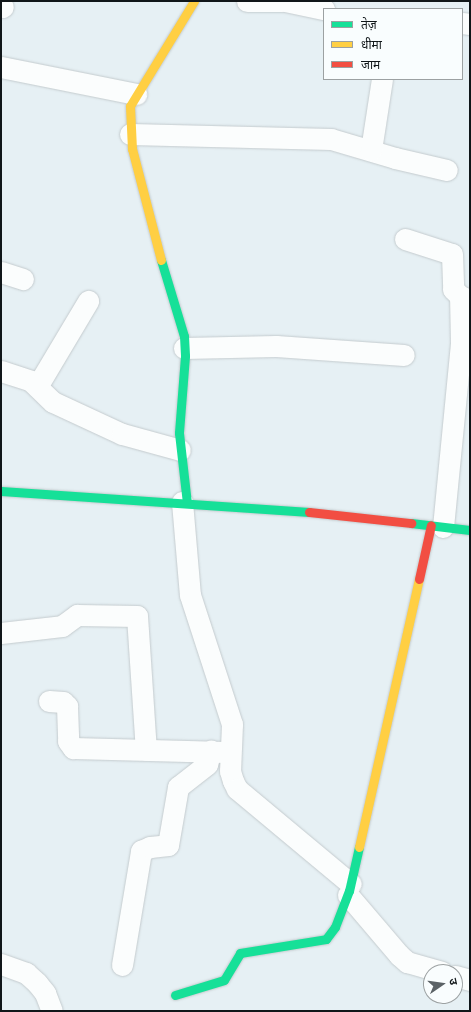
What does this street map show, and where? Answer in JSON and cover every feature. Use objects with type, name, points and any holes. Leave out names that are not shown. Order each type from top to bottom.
[{"type":"street","points":[[194,1],[130,106],[130,134],[149,222],[181,319],[184,348],[178,433],[190,595],[228,707],[232,724],[230,771],[237,789],[349,890],[398,955],[408,962],[423,966]]},
{"type":"street","points":[[247,1],[284,1],[323,9]]},
{"type":"street","points":[[1,67],[136,94]]},
{"type":"street","points":[[370,150],[382,80]]},
{"type":"street","points":[[130,134],[331,139],[448,170]]},
{"type":"street","points":[[175,995],[224,980],[240,953],[313,943],[326,939],[335,927],[349,890],[461,430],[461,342],[465,298],[452,289],[452,254],[405,239]]},
{"type":"street","points":[[1,272],[23,279]]},
{"type":"street","points":[[38,385],[88,301]]},
{"type":"street","points":[[184,348],[276,346],[404,355]]},
{"type":"street","points":[[1,371],[38,385],[53,402],[122,434],[180,450]]},
{"type":"street","points":[[1,491],[293,510],[470,530]]},
{"type":"street","points":[[1,633],[62,626],[77,615],[137,616],[146,750]]},
{"type":"street","points":[[49,701],[63,702],[67,706],[68,741],[73,748],[232,752]]},
{"type":"street","points":[[122,965],[141,851],[145,848],[168,844],[178,788],[207,764],[211,751]]},
{"type":"street","points":[[1,964],[26,974],[37,983],[45,992],[52,1011]]},
{"type":"traffic: fast","points":[[161,260],[184,336],[185,356],[179,433],[187,503]]},
{"type":"traffic: fast","points":[[1,491],[309,512]]},
{"type":"traffic: fast","points":[[411,523],[470,530]]},
{"type":"traffic: fast","points":[[175,995],[224,980],[240,953],[326,939],[335,927],[349,891],[359,847]]},
{"type":"traffic: slow","points":[[161,260],[132,149],[130,106],[194,1]]},
{"type":"traffic: slow","points":[[359,847],[419,579]]},
{"type":"traffic: jam","points":[[309,512],[411,523]]},
{"type":"traffic: jam","points":[[419,579],[431,525]]}]
